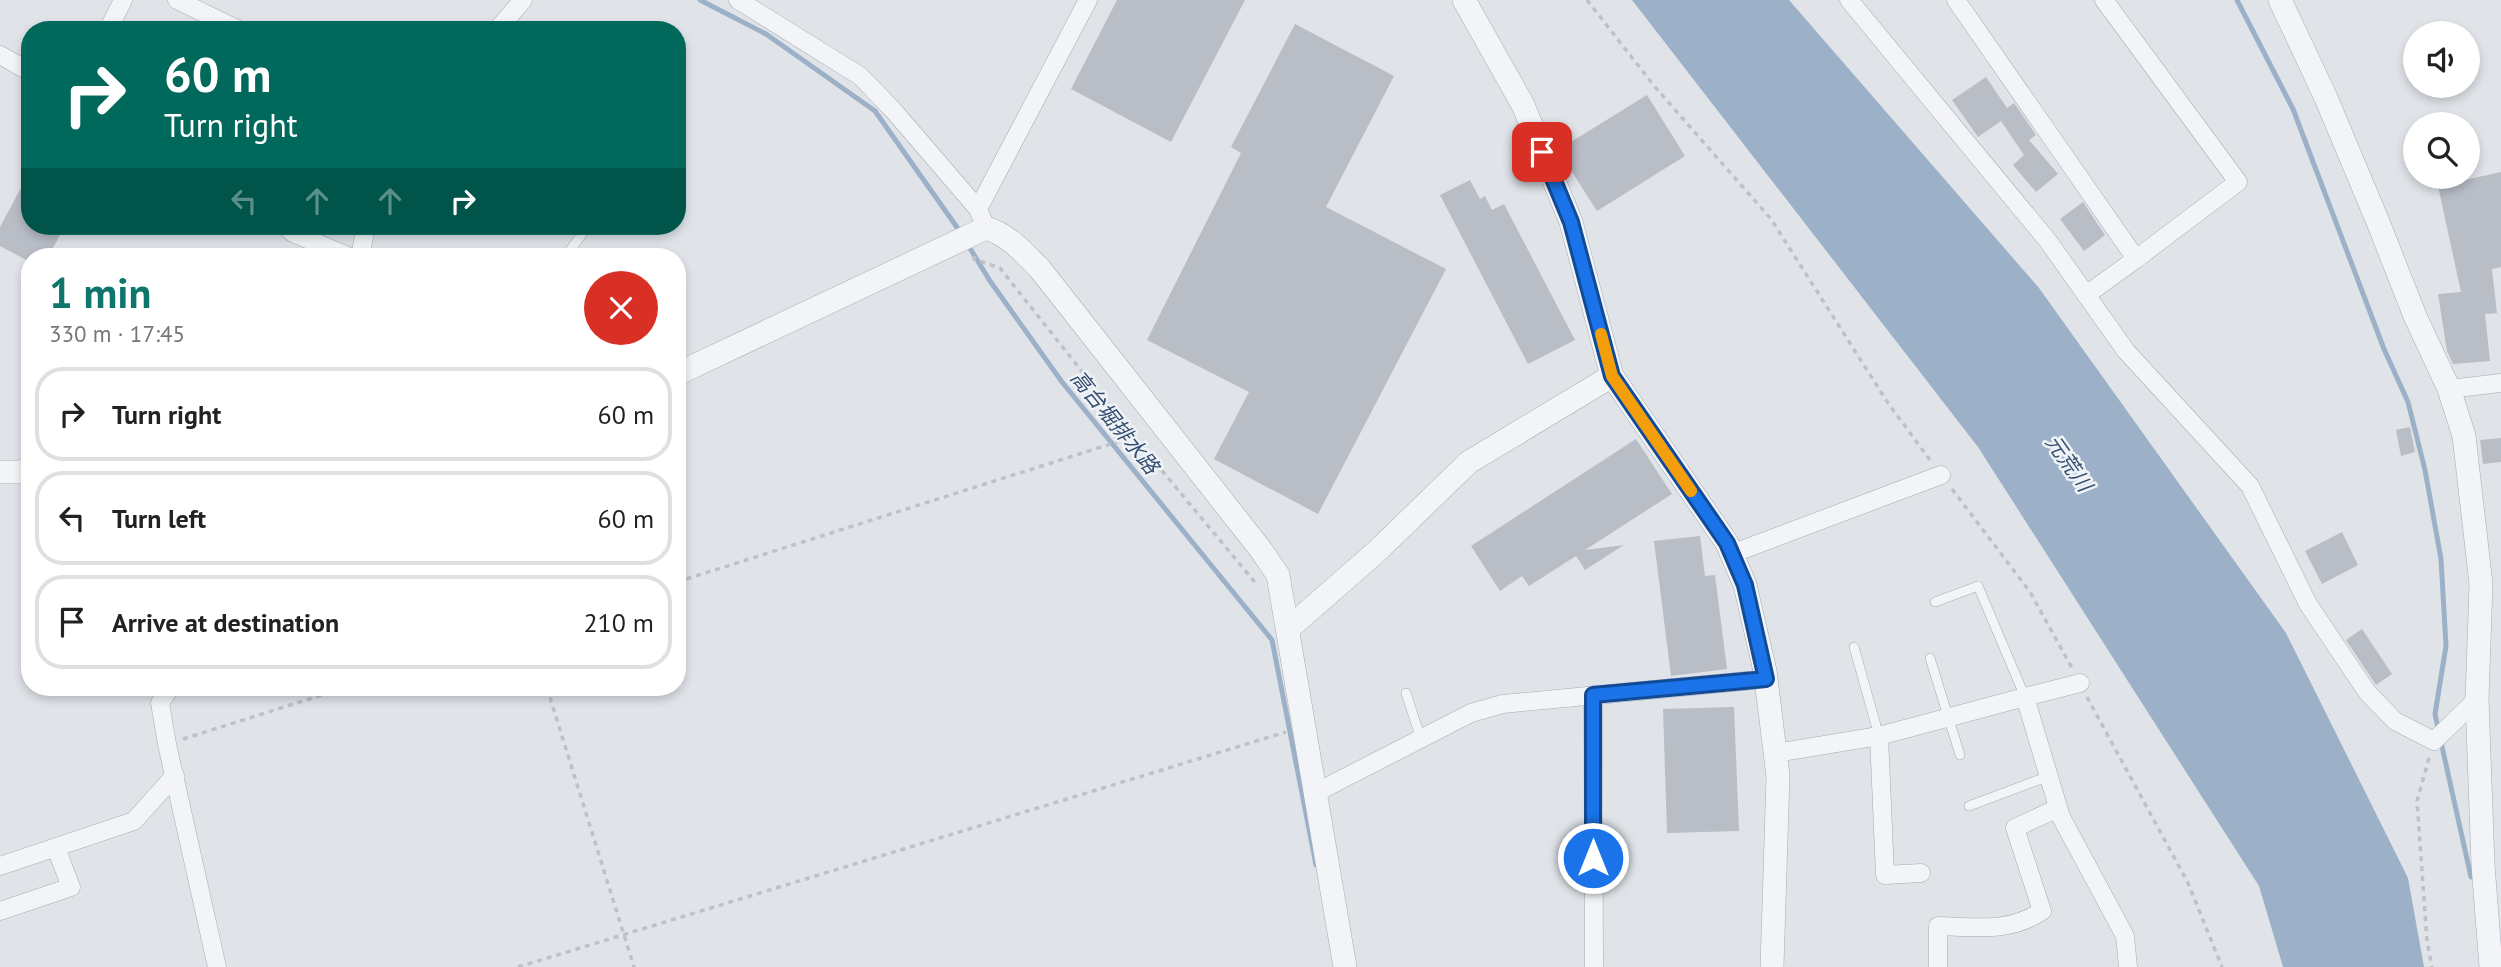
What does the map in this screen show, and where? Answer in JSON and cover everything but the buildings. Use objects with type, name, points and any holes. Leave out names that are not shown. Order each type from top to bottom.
[{"type":"street","points":[[112,21],[123,0]]},
{"type":"street","points":[[177,0],[220,21]]},
{"type":"street","points":[[505,21],[523,0]]},
{"type":"street","points":[[738,0],[860,76],[893,110],[981,223],[1001,232],[1040,269],[1278,575],[1345,967]]},
{"type":"street","points":[[686,370],[981,223],[1088,0]]},
{"type":"street","points":[[1464,0],[1523,105],[1571,222],[1612,376],[1727,543],[1745,585],[1766,679],[1778,776],[1772,967]]},
{"type":"street","points":[[1849,0],[2039,230],[2126,351],[2250,486],[2308,604],[2367,692],[2395,721],[2434,741],[2477,699]]},
{"type":"street","points":[[1956,0],[2136,259]]},
{"type":"street","points":[[2086,295],[2238,182],[2104,0]]},
{"type":"street","points":[[2280,0],[2326,98],[2415,316],[2449,389],[2464,436],[2481,584],[2477,699],[2492,866],[2491,967]]},
{"type":"street","points":[[0,55],[21,67]]},
{"type":"street","points":[[298,235],[329,248]]},
{"type":"street","points":[[1288,629],[1375,553],[1469,461],[1612,376]]},
{"type":"street","points":[[2449,389],[2501,383]]},
{"type":"street","points":[[0,472],[21,472]]},
{"type":"street","points":[[1731,554],[1941,475]]},
{"type":"street","points":[[1315,793],[1471,713],[1503,704],[1766,679]]},
{"type":"street","points":[[1775,753],[1879,736],[2080,683]]},
{"type":"street","points":[[1593,695],[1594,967]]},
{"type":"street","points":[[165,696],[160,703],[167,744],[217,967]]},
{"type":"street","points":[[2025,697],[2058,808],[2125,936],[2128,967]]},
{"type":"street","points":[[1879,736],[1885,875],[1921,873]]},
{"type":"street","points":[[0,866],[134,821],[175,775]]},
{"type":"street","points":[[1938,967],[1938,926],[1998,928],[2025,922],[2042,911],[2015,828],[2058,808]]},
{"type":"street","points":[[0,911],[71,887],[56,848]]},
{"type":"lane","points":[[1935,602],[1978,586],[2025,697]]},
{"type":"lane","points":[[1854,647],[1879,736]]},
{"type":"lane","points":[[1930,658],[1960,755]]},
{"type":"lane","points":[[1406,693],[1421,739]]},
{"type":"lane","points":[[1969,806],[2049,776]]},
{"type":"path","points":[[981,223],[974,259],[1000,268],[1129,431],[1260,588]]},
{"type":"path","points":[[686,579],[1117,442],[1129,431]]},
{"type":"path","points":[[167,744],[319,696]]},
{"type":"path","points":[[549,696],[634,967]]},
{"type":"path","points":[[518,967],[1304,726]]},
{"type":"path","points":[[2432,967],[2427,942],[2417,801],[2434,741]]},
{"type":"water","name":"元荒川","points":[[1632,0],[1789,0],[2039,288],[2286,633],[2408,878],[2424,967],[2283,967],[2259,886],[1978,447]]},
{"type":"waterway","name":"高台堀排水路","points":[[700,0],[766,34],[875,111],[961,233]]},
{"type":"waterway","points":[[2237,0],[2293,109],[2384,349],[2408,402],[2425,470],[2441,559],[2446,646],[2435,714],[2439,732]]},
{"type":"waterway","name":"高台堀排水路","points":[[968,245],[990,281],[1062,382],[1272,640],[1316,865]]},
{"type":"waterway","points":[[2441,742],[2471,877],[2477,877]]},
{"type":"slow traffic","points":[[1601,334],[1612,376],[1691,491]]},
{"type":"route","points":[[1542,152],[1571,222],[1612,376],[1727,543],[1745,585],[1766,679],[1593,695],[1593,858]]}]
